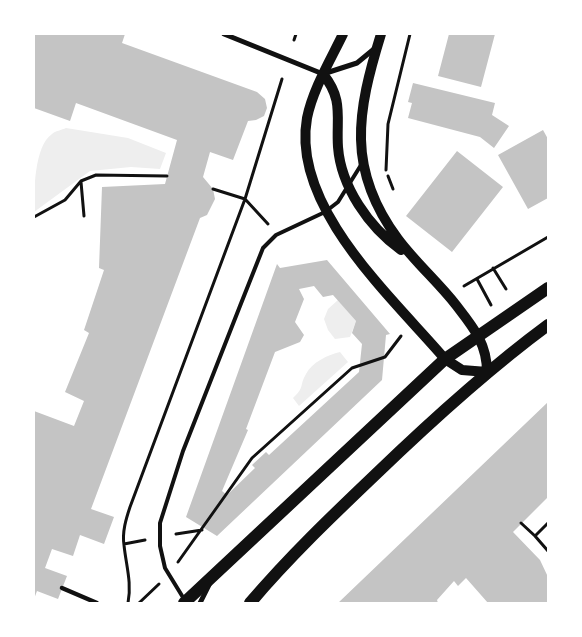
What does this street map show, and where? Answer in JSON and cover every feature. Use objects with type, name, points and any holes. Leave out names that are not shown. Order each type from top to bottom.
[{"type":"main road","points":[[343,34],[312,102],[306,129],[312,176],[326,212],[353,253],[445,359],[462,370],[487,372]]},
{"type":"main road","points":[[381,34],[362,112],[360,143],[362,163],[369,186],[382,215],[415,259],[450,296],[479,334],[486,353],[487,372]]},
{"type":"main road","points":[[324,74],[338,102],[338,148],[348,188],[383,234],[415,259]]},
{"type":"main road","points":[[185,603],[445,359],[548,288]]},
{"type":"main road","points":[[250,603],[311,536],[487,372],[548,325]]},
{"type":"street","points":[[224,34],[324,74],[357,63],[371,53],[378,45]]},
{"type":"street","points":[[200,603],[217,572]]},
{"type":"street","points":[[62,588],[97,603]]},
{"type":"lane","points":[[185,603],[165,568],[160,546],[160,524],[183,451],[246,290],[264,248],[276,235],[326,212],[338,202],[362,163]]},
{"type":"path","points":[[294,40],[296,34]]},
{"type":"path","points":[[395,194],[386,170],[388,124],[410,34]]},
{"type":"path","points":[[128,603],[130,582],[124,544],[124,528],[130,507],[245,199],[282,80]]},
{"type":"path","points":[[34,217],[65,200],[80,181],[96,175],[167,176]]},
{"type":"path","points":[[80,181],[84,216]]},
{"type":"path","points":[[213,189],[245,199],[276,235]]},
{"type":"path","points":[[460,288],[548,237]]},
{"type":"path","points":[[494,268],[506,289]]},
{"type":"path","points":[[477,278],[485,294]]},
{"type":"path","points":[[461,281],[469,283]]},
{"type":"path","points":[[184,555],[227,491],[252,458],[352,368],[385,358],[400,337]]},
{"type":"path","points":[[521,523],[548,551]]},
{"type":"path","points":[[535,536],[548,524]]},
{"type":"path","points":[[179,534],[202,530]]},
{"type":"path","points":[[124,544],[143,541]]},
{"type":"path","points":[[139,603],[154,589]]},
{"type":"shaded area","points":[[66,128],[128,138],[166,153],[160,169],[131,167],[90,171],[34,212],[38,159],[46,140],[55,132]]},
{"type":"shaded area","points":[[338,300],[356,321],[350,337],[335,339],[328,330],[324,319],[328,309]]},
{"type":"shaded area","points":[[340,352],[348,362],[299,406],[293,398],[301,389],[304,378],[312,366],[330,355]]},
{"type":"building","points":[[34,34],[125,34],[122,43],[257,92],[265,99],[267,108],[264,116],[248,121],[233,160],[210,152],[203,177],[213,189],[215,199],[207,215],[200,218],[91,509],[114,517],[104,544],[80,535],[73,556],[52,549],[45,568],[67,576],[58,599],[37,591],[34,599],[34,411],[74,426],[84,401],[65,392],[89,333],[84,330],[104,270],[99,268],[102,187],[165,184],[177,140],[76,103],[70,121],[34,108]]},
{"type":"building","points":[[449,34],[495,34],[481,87],[438,76]]},
{"type":"building","points":[[413,83],[495,103],[492,115],[509,126],[494,148],[480,137],[408,118],[412,103],[408,102]]},
{"type":"building","points":[[543,130],[548,139],[548,198],[528,209],[498,155]]},
{"type":"building","points":[[457,151],[503,187],[452,252],[406,216]]},
{"type":"building","points":[[327,260],[390,334],[386,335],[382,380],[217,536],[186,517],[277,264],[280,268]],"holes":[[[314,286],[323,297],[333,295],[356,321],[352,333],[362,344],[359,372],[269,455],[266,452],[252,465],[255,468],[227,495],[222,491],[248,430],[246,429],[275,352],[300,342],[304,335],[295,322],[304,299],[299,289]]]},
{"type":"building","points":[[548,402],[548,497],[513,532],[540,560],[548,577],[548,603],[488,603],[466,578],[458,586],[454,581],[437,600],[438,603],[338,603]]}]
